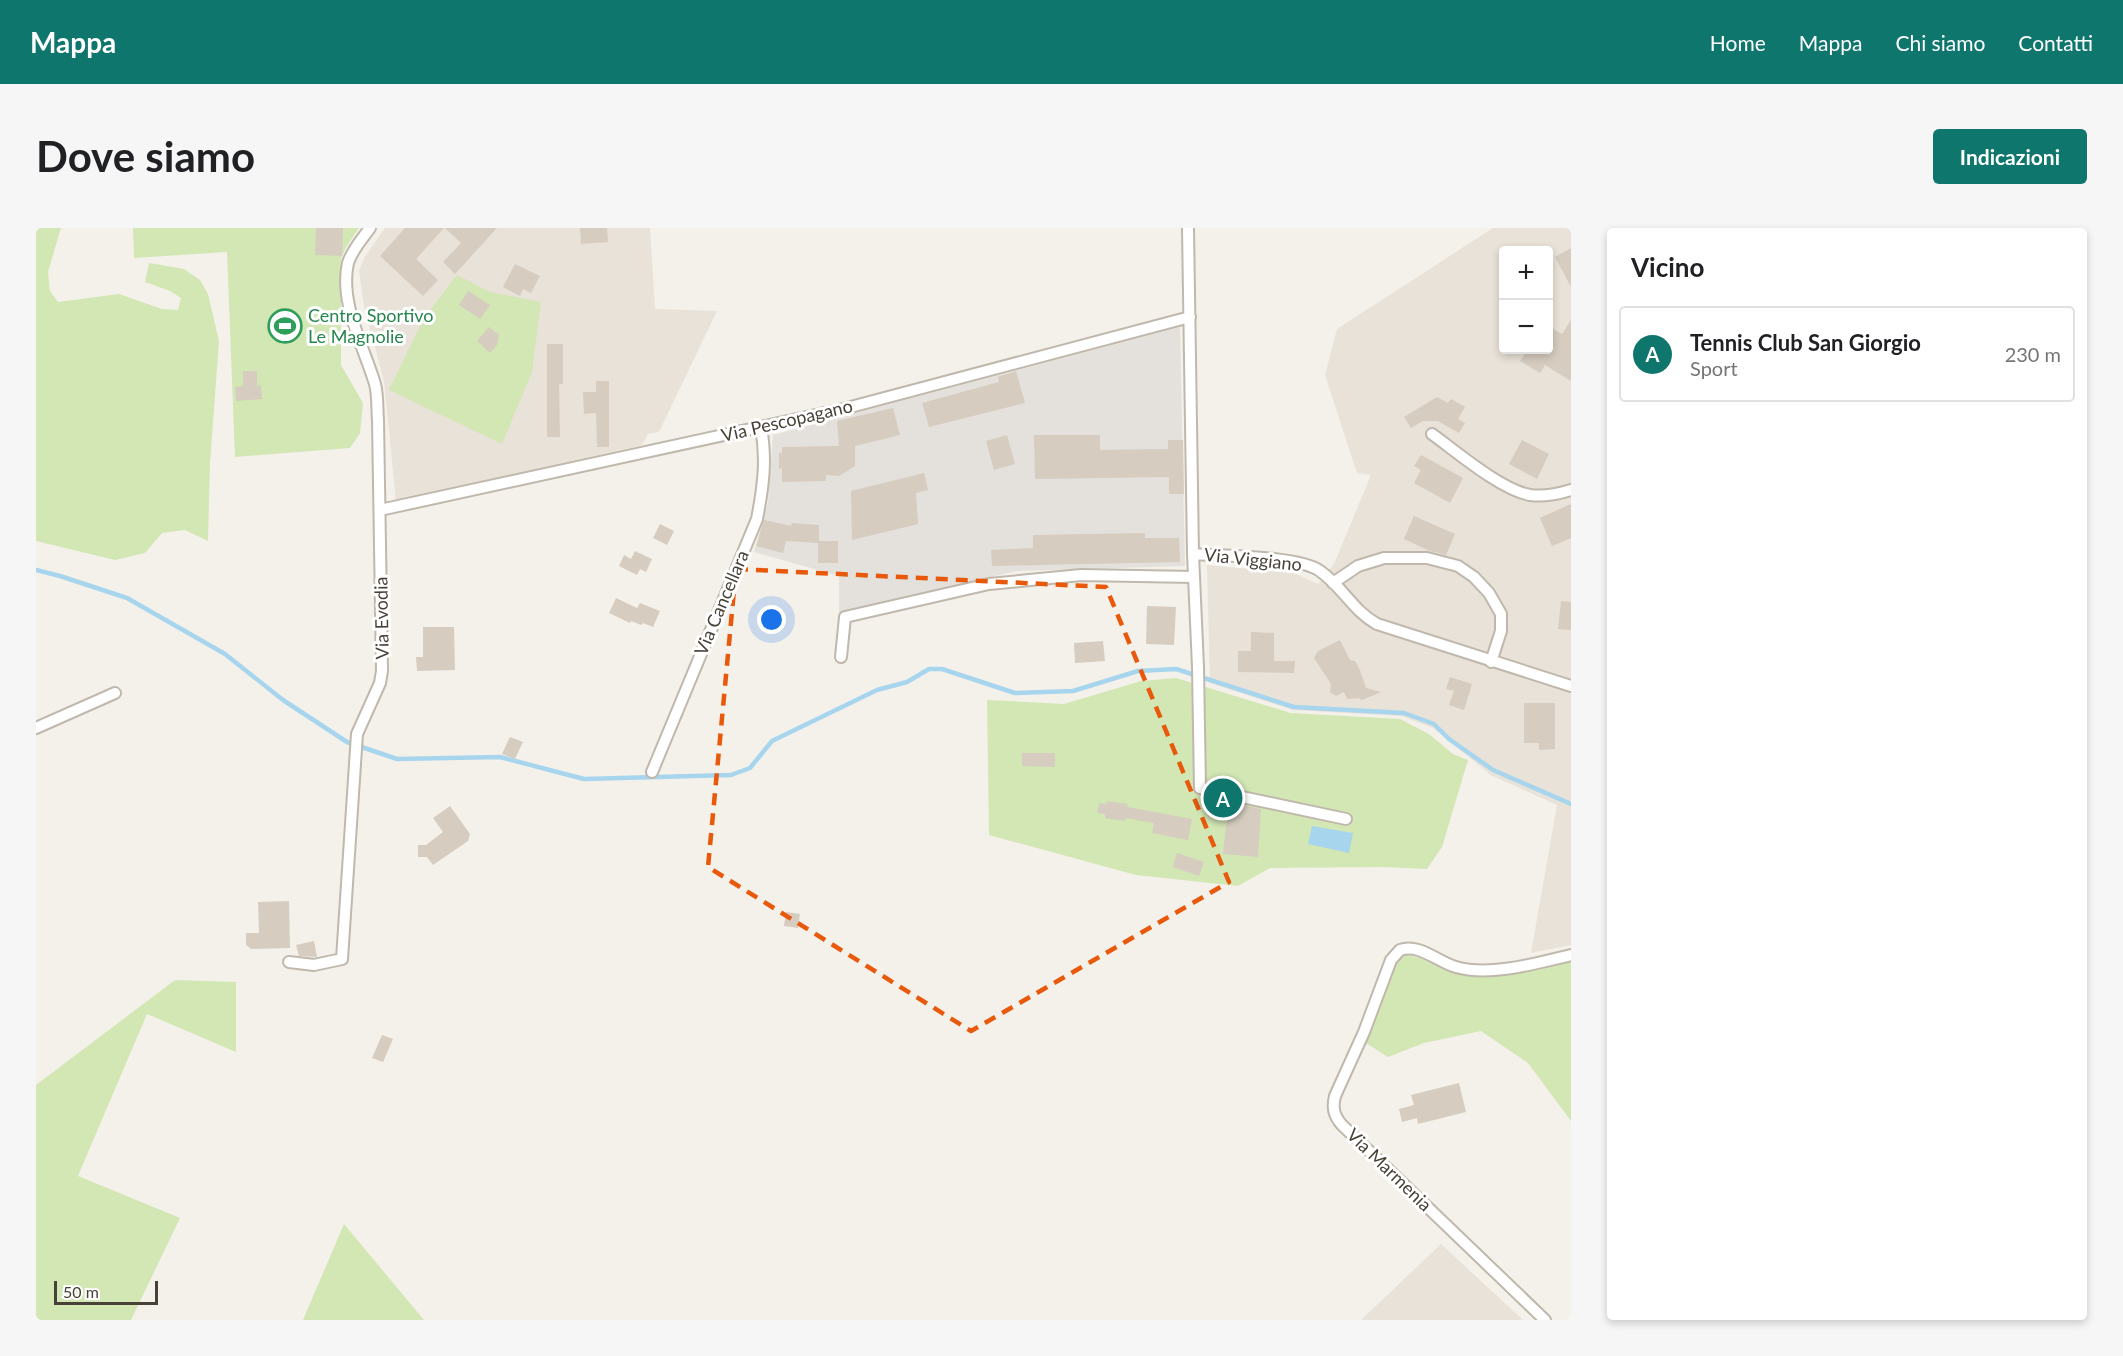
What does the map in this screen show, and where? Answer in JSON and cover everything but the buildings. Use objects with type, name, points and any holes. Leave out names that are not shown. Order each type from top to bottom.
[{"type":"street","name":"Via Evodia","points":[[289,962],[314,965],[342,959],[357,735],[380,683],[382,671],[378,420],[375,386],[349,305],[347,280],[348,263],[356,246],[370,228]]},
{"type":"street","name":"Via Viggiano","points":[[1188,228],[1193,554],[1304,563],[1318,569],[1360,612],[1377,624],[1571,686]]},
{"type":"street","name":"Via Pescopagano","points":[[380,510],[843,409],[1190,317]]},
{"type":"street","name":"Via Cancellara","points":[[652,772],[757,519],[764,488],[765,454],[760,428]]},
{"type":"street","points":[[1432,434],[1504,485],[1519,492],[1539,496],[1571,490]]},
{"type":"street","points":[[1193,554],[1200,788],[1346,819]]},
{"type":"street","points":[[1333,582],[1358,566],[1384,558],[1436,560],[1458,566],[1474,577],[1489,592],[1501,614],[1501,631],[1491,662]]},
{"type":"street","points":[[841,657],[844,617],[989,584],[1081,575],[1194,577]]},
{"type":"street","points":[[36,728],[115,693]]},
{"type":"street","name":"Via Marmenia","points":[[1545,1320],[1342,1125],[1336,1117],[1333,1106],[1335,1096],[1396,952],[1403,948],[1414,948],[1449,965],[1477,970],[1523,966],[1571,956]]},
{"type":"highlighted area","points":[[736,569],[1106,587],[1229,882],[971,1031],[708,867]]},
{"type":"shaded area","points":[[385,228],[650,228],[655,309],[717,311],[659,432],[648,434],[642,445],[396,501],[384,381],[364,307],[359,271],[364,258]]},
{"type":"shaded area","points":[[1493,228],[1571,228],[1571,945],[1531,953],[1557,805],[1491,775],[1433,728],[1401,716],[1293,710],[1210,683],[1207,565],[1294,573],[1318,584],[1334,564],[1371,475],[1357,473],[1325,375],[1337,329]]},
{"type":"shaded area","points":[[1180,327],[1185,566],[1016,571],[839,612],[839,576],[754,552],[768,503],[773,435]]},
{"type":"shaded area","points":[[1441,1244],[1523,1320],[1361,1320]]},
{"type":"green space","points":[[36,228],[61,228],[48,272],[50,291],[58,302],[119,294],[162,309],[178,310],[181,298],[170,291],[145,282],[149,263],[184,269],[200,280],[208,294],[219,341],[210,463],[208,541],[185,530],[162,533],[145,553],[115,560],[36,541]]},
{"type":"green space","name":"Centro Sportivo Le Magnolie","points":[[133,228],[359,228],[341,259],[341,365],[363,403],[360,433],[350,448],[235,457],[227,252],[134,258]]},
{"type":"green space","name":"Centro Sportivo Le Magnolie","points":[[457,275],[490,292],[541,302],[532,372],[502,444],[389,390],[424,318]]},
{"type":"green space","points":[[1176,678],[1291,713],[1400,719],[1429,734],[1453,754],[1468,760],[1442,847],[1427,869],[1270,868],[1238,886],[1136,875],[989,835],[987,700],[1064,704],[1141,681]]},
{"type":"green space","points":[[1396,952],[1460,968],[1571,956],[1571,1121],[1528,1063],[1481,1031],[1424,1043],[1388,1057],[1361,1040]]},
{"type":"green space","points":[[175,980],[236,982],[236,1052],[147,1014],[78,1176],[180,1218],[131,1320],[36,1320],[36,1085]]},
{"type":"green space","points":[[344,1224],[424,1320],[303,1320]]},
{"type":"water","points":[[1312,826],[1353,833],[1349,853],[1308,844]]},
{"type":"waterway","points":[[36,570],[127,598],[225,654],[283,700],[347,742],[397,759],[500,757],[584,779],[731,775],[750,768],[772,741],[877,690],[907,682],[929,669],[942,669],[1015,693],[1073,691],[1138,671],[1176,669],[1294,707],[1404,713],[1434,724],[1449,739],[1493,770],[1571,804]]},
{"type":"place","name":"Centro Sportivo Le Magnolie","points":[[285,326]]},
{"type":"place","name":"Tennis Club San Giorgio","points":[[1223,798]]}]
